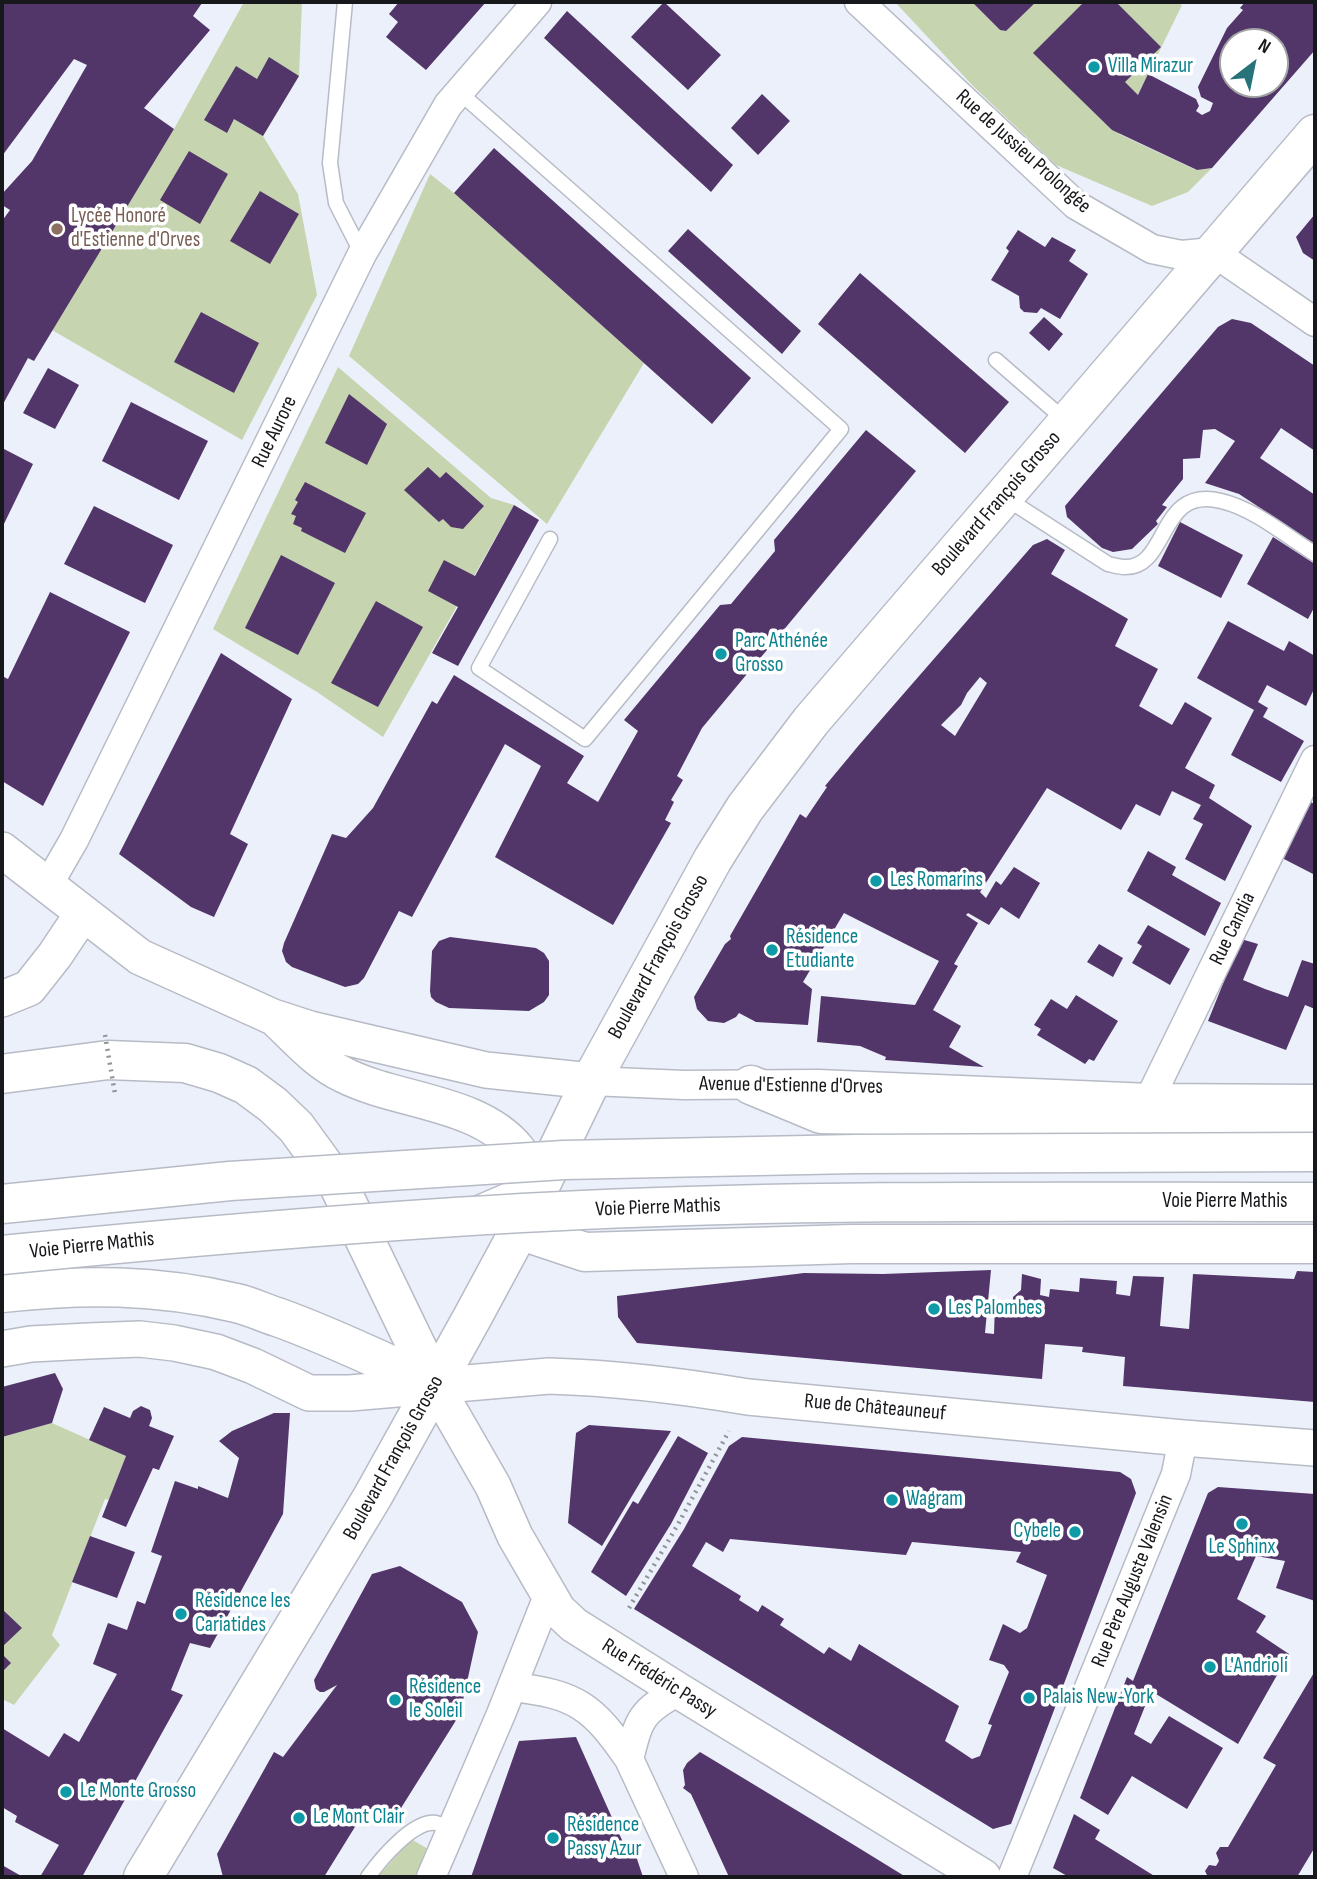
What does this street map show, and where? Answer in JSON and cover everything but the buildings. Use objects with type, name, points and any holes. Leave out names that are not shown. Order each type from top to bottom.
[{"type":"main road","name":"Boulevard François Grosso","points":[[143,1877],[341,1553],[519,1230],[591,1081],[713,859],[746,808],[811,721],[1315,134]]},
{"type":"main road","points":[[2,1074],[108,1060],[186,1063],[246,1085],[296,1127],[339,1186],[435,1385]]},
{"type":"main road","points":[[751,1085],[821,1114],[1002,1118],[1315,1119]]},
{"type":"main road","points":[[2,1204],[230,1181],[564,1160],[869,1154],[1315,1152]]},
{"type":"main road","points":[[339,1186],[380,1219],[412,1231],[443,1231],[538,1190]]},
{"type":"main road","name":"Voie Pierre Mathis","points":[[2,1255],[229,1232],[581,1210],[860,1202],[1315,1202]]},
{"type":"main road","points":[[519,1230],[585,1252],[851,1244],[1315,1244]]},
{"type":"main road","points":[[2,1293],[56,1287],[111,1286],[165,1289],[239,1304],[302,1326],[435,1385]]},
{"type":"street","name":"Rue Aurore","points":[[48,885],[74,840],[362,254],[449,105],[537,2]]},
{"type":"street","name":"Rue de Jussieu Prolongée","points":[[859,2],[1076,205],[1152,249],[1181,254],[1213,252]]},
{"type":"street","points":[[1213,252],[1315,322]]},
{"type":"street","name":"Rue Candia","points":[[1150,1098],[1315,760]]},
{"type":"street","name":"Avenue d'Estienne d'Orves","points":[[2,850],[140,957],[273,1017],[310,1029],[486,1070],[591,1081],[818,1084],[1150,1098],[1315,1099]]},
{"type":"street","points":[[2,999],[29,988],[83,913]]},
{"type":"street","name":"Avenue d'Estienne d'Orves","points":[[273,1017],[325,1065],[343,1075],[363,1084],[472,1117],[491,1127],[519,1151],[538,1190]]},
{"type":"street","name":"Rue de Châteauneuf","points":[[2,1349],[31,1344],[140,1339],[216,1352],[253,1366],[309,1393],[559,1376],[684,1387],[748,1397],[1315,1448]]},
{"type":"street","name":"Rue Frédéric Passy","points":[[435,1385],[494,1486],[515,1536],[558,1611],[574,1625],[679,1692],[983,1877]]},
{"type":"street","name":"Rue Père Auguste Valensin","points":[[1012,1877],[1175,1474],[1183,1437]]},
{"type":"street","points":[[431,1877],[512,1688],[548,1596]]},
{"type":"street","points":[[512,1688],[558,1694],[581,1704],[606,1726],[629,1759],[684,1877]]},
{"type":"street","points":[[629,1759],[642,1716],[657,1703],[679,1692]]},
{"type":"lane","points":[[345,2],[330,163],[336,203],[362,254]]},
{"type":"lane","points":[[459,92],[841,429],[585,739],[479,667],[550,539]]},
{"type":"lane","points":[[996,360],[1067,422]]},
{"type":"lane","points":[[1003,496],[1108,564],[1126,568],[1145,560],[1156,547],[1172,516],[1183,504],[1202,498],[1222,501],[1246,510],[1315,554]]},
{"type":"lane","points":[[368,1877],[377,1863],[413,1829],[434,1823],[452,1829]]},
{"type":"path","points":[[105,1035],[115,1094]]},
{"type":"path","points":[[629,1608],[748,1397]]},
{"type":"green space","points":[[244,2],[302,2],[299,76],[263,136],[298,194],[317,295],[242,440],[52,330],[174,129]]},
{"type":"green space","points":[[895,2],[972,2],[1000,30],[1006,31],[1036,2],[1174,2],[1182,5],[1119,134],[1196,170],[1212,168],[1188,192],[1152,206],[1056,165],[973,86]]},
{"type":"green space","points":[[430,174],[644,363],[547,524],[349,356]]},
{"type":"green space","points":[[338,367],[491,498],[514,505],[383,737],[317,692],[213,629]]},
{"type":"green space","points":[[52,1423],[126,1456],[109,1500],[105,1499],[52,1635],[60,1645],[14,1705],[2,1699],[2,1437]]},
{"type":"green space","points":[[411,1839],[433,1852],[422,1877],[378,1877]]},
{"type":"place","name":"Villa Mirazur","points":[[1094,67]]},
{"type":"place","name":"Lycée Honoré d'Estienne d'Orves","points":[[57,229]]},
{"type":"place","name":"Parc Athénée Grosso","points":[[721,654]]},
{"type":"place","name":"Les Romarins","points":[[876,881]]},
{"type":"place","name":"Résidence Etudiante","points":[[772,950]]},
{"type":"place","name":"Les Palombes","points":[[934,1309]]},
{"type":"place","name":"Wagram","points":[[892,1500]]},
{"type":"place","name":"Le Sphinx","points":[[1242,1524]]},
{"type":"place","name":"Cybele","points":[[1075,1532]]},
{"type":"place","name":"Résidence les Cariatides","points":[[181,1614]]},
{"type":"place","name":"L'Andrioli","points":[[1210,1667]]},
{"type":"place","name":"Palais New-York","points":[[1029,1698]]},
{"type":"place","name":"Résidence le Soleil","points":[[395,1700]]},
{"type":"place","name":"Le Monte Grosso","points":[[66,1792]]},
{"type":"place","name":"Le Mont Clair","points":[[299,1818]]},
{"type":"place","name":"Résidence Passy Azur","points":[[553,1838]]}]
